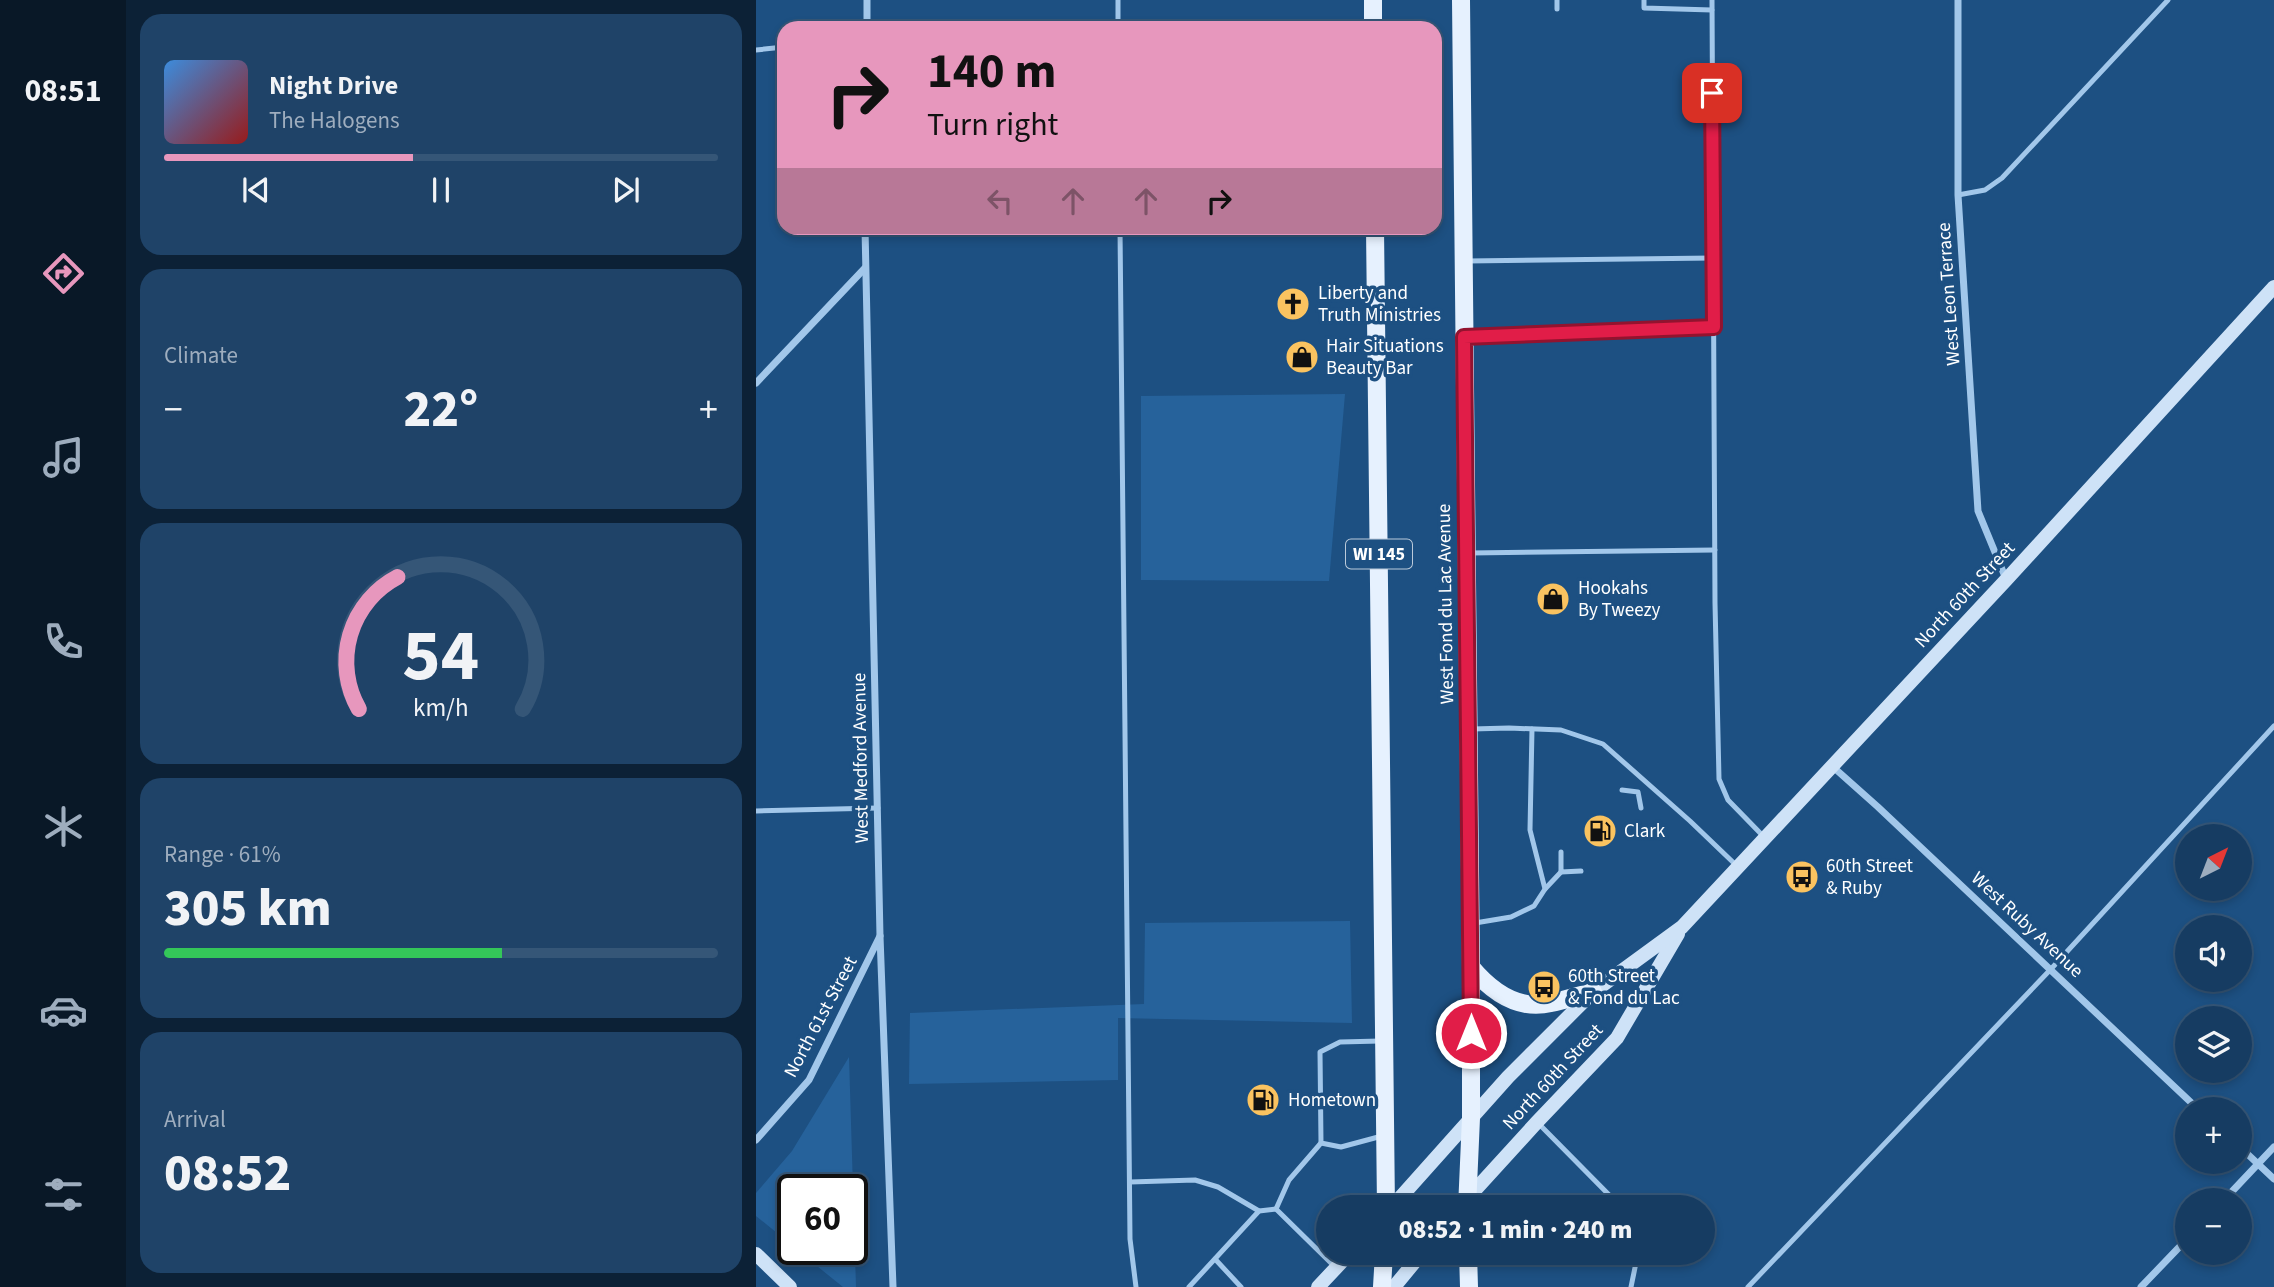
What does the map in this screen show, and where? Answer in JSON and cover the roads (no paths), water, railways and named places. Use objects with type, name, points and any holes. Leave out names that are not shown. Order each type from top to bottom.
[{"type":"main road","points":[[1373,0],[1373,21]]},
{"type":"main road","name":"West Fond du Lac Avenue","points":[[1461,0],[1471,924],[1471,1118],[1466,1195]]},
{"type":"main road","name":"WI 145","points":[[1375,235],[1386,1195]]},
{"type":"main road","name":"North 60th Street","points":[[1403,1195],[1508,1077],[1593,992],[1682,927],[2006,580],[2274,287]]},
{"type":"main road","name":"North 60th Street","points":[[1474,1195],[1537,1122],[1618,1038],[1682,927]]},
{"type":"main road","points":[[1471,967],[1493,989],[1511,1000],[1524,1003],[1551,1003],[1593,992]]},
{"type":"main road","points":[[756,1254],[790,1287]]},
{"type":"main road","points":[[1318,1287],[1339,1265]]},
{"type":"main road","points":[[1382,1287],[1383,1265]]},
{"type":"main road","points":[[1395,1287],[1412,1265]]},
{"type":"main road","points":[[1468,1265],[1469,1287]]},
{"type":"street","points":[[867,0],[867,21]]},
{"type":"street","name":"West Leon Terrace","points":[[1958,0],[1958,195],[1978,511],[2006,580]]},
{"type":"street","name":"West Medford Avenue","points":[[865,235],[880,936],[893,1287]]},
{"type":"street","points":[[756,383],[865,268]]},
{"type":"street","name":"West Ruby Avenue","points":[[1832,766],[2185,1097]]},
{"type":"street","name":"North 61st Street","points":[[756,1140],[809,1080],[880,936]]},
{"type":"street","points":[[2235,1188],[2274,1147]]},
{"type":"street","points":[[2252,1158],[2274,1179]]},
{"type":"street","points":[[2141,1287],[2175,1252]]},
{"type":"lane","points":[[1118,0],[1118,21]]},
{"type":"lane","points":[[1557,0],[1557,9]]},
{"type":"lane","points":[[1644,0],[1644,8],[1712,10]]},
{"type":"lane","points":[[1712,0],[1719,779],[1728,800],[1765,838]]},
{"type":"lane","points":[[1958,195],[1985,190],[2002,178],[2168,0]]},
{"type":"lane","points":[[756,50],[777,48]]},
{"type":"lane","points":[[1121,235],[1130,1239],[1136,1287]]},
{"type":"lane","points":[[1464,261],[1713,258]]},
{"type":"lane","points":[[1464,337],[1714,327]]},
{"type":"lane","points":[[1466,553],[1715,550]]},
{"type":"lane","points":[[1748,1287],[2051,969],[2274,726]]},
{"type":"lane","points":[[1469,729],[1561,730],[1603,744],[1738,867]]},
{"type":"lane","points":[[1532,729],[1530,830],[1545,889]]},
{"type":"lane","points":[[1641,808],[1638,792],[1646,782]]},
{"type":"lane","points":[[1622,790],[1638,792]]},
{"type":"lane","points":[[756,811],[878,808]]},
{"type":"lane","points":[[1560,852],[1561,872]]},
{"type":"lane","points":[[1471,924],[1511,917],[1534,906],[1561,872],[1581,871]]},
{"type":"lane","points":[[1276,1209],[1289,1180],[1321,1143],[1320,1052],[1340,1042],[1384,1041]]},
{"type":"lane","points":[[1537,1122],[1609,1195]]},
{"type":"lane","points":[[1321,1143],[1341,1147],[1385,1135]]},
{"type":"lane","points":[[1130,1182],[1195,1180],[1219,1187],[1259,1211],[1276,1209],[1336,1268]]},
{"type":"lane","points":[[1189,1287],[1259,1211]]},
{"type":"lane","points":[[1215,1259],[1241,1287]]},
{"type":"lane","points":[[1631,1287],[1636,1265]]},
{"type":"place","name":"Liberty and Truth Ministries","points":[[1293,304]]},
{"type":"place","name":"Hair Situations Beauty Bar","points":[[1302,357]]},
{"type":"place","name":"Hookahs By Tweezy","points":[[1553,599]]},
{"type":"place","name":"Clark","points":[[1600,831]]},
{"type":"place","name":"60th Street & Ruby","points":[[1802,877]]},
{"type":"place","name":"60th Street & Fond du Lac","points":[[1544,987]]},
{"type":"place","name":"Hometown","points":[[1263,1100]]}]
